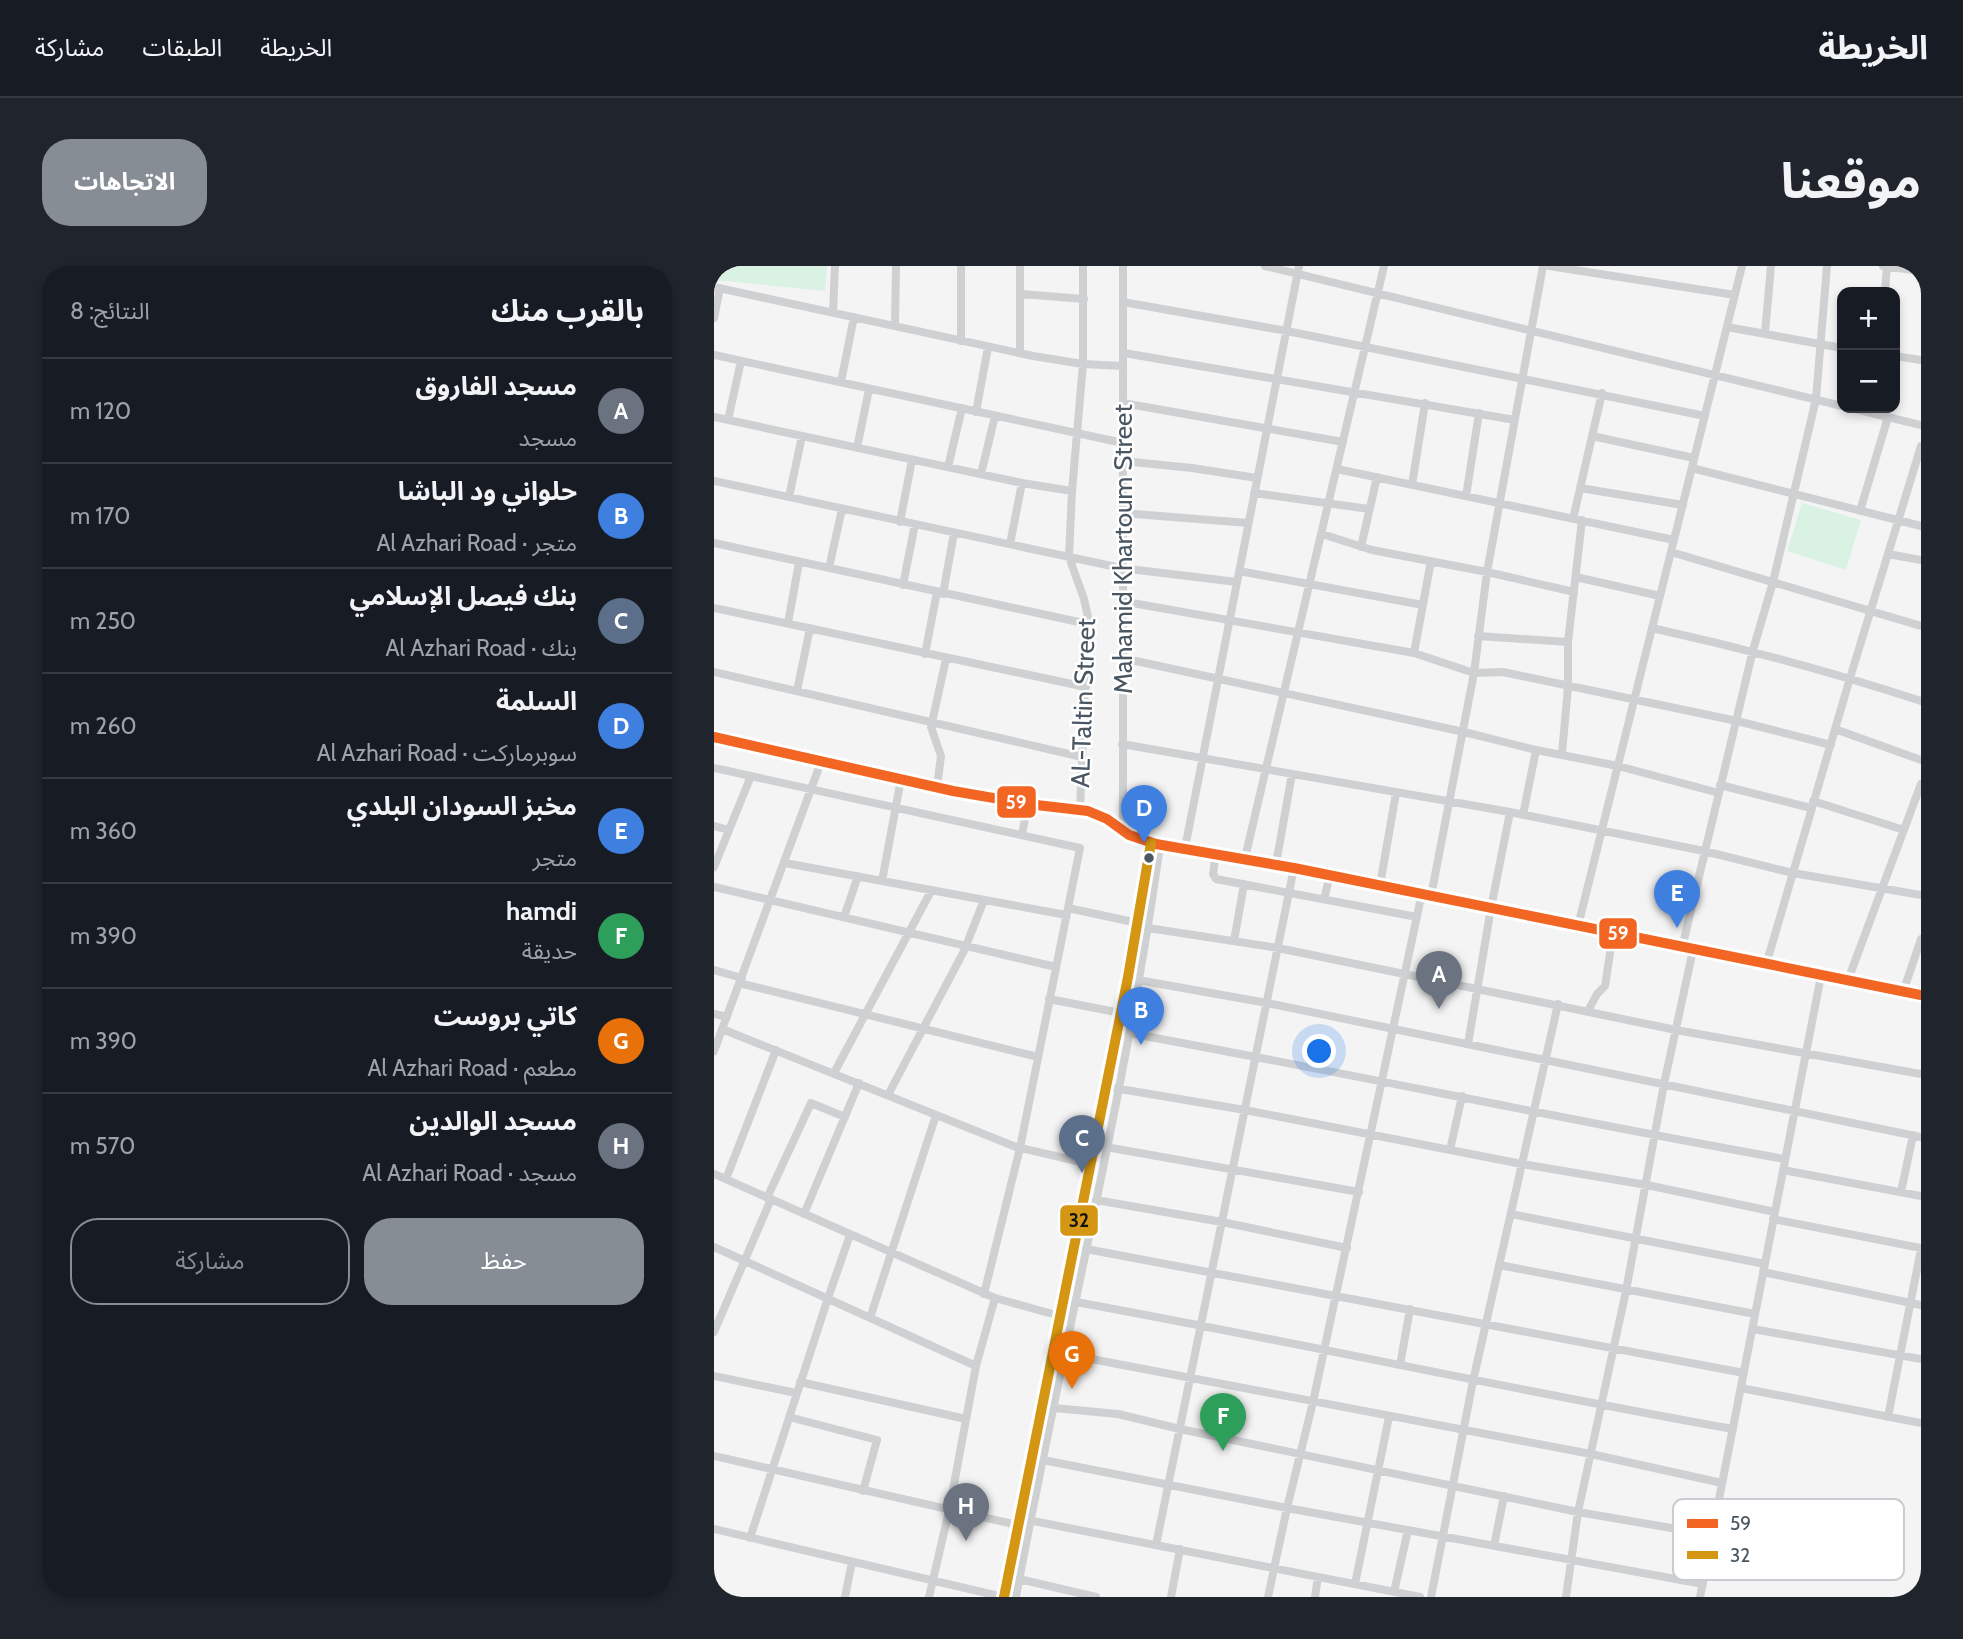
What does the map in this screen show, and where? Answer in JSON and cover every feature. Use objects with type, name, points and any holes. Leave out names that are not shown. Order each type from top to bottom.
[{"type":"street","points":[[833,312],[835,266]]},
{"type":"street","points":[[895,326],[896,266]]},
{"type":"street","points":[[961,266],[961,341]]},
{"type":"street","points":[[1020,266],[1020,353]]},
{"type":"street","points":[[1069,557],[1083,364],[1083,266]]},
{"type":"street","name":"Mahamid Khartoum Street","points":[[1123,266],[1123,832]]},
{"type":"street","points":[[1265,266],[1299,270],[1378,293],[1837,405]]},
{"type":"street","points":[[1245,858],[1384,266]]},
{"type":"street","points":[[1431,896],[1464,732],[1488,572],[1543,266]]},
{"type":"street","points":[[1549,266],[1735,295]]},
{"type":"street","points":[[1578,926],[1742,266]]},
{"type":"street","points":[[1765,333],[1771,266]]},
{"type":"street","points":[[1682,948],[1816,399],[1827,266]]},
{"type":"street","points":[[1885,287],[1886,266],[1921,271]]},
{"type":"street","points":[[1185,848],[1299,270]]},
{"type":"street","points":[[714,318],[717,288],[988,347],[1083,364],[1123,366]]},
{"type":"street","points":[[1021,294],[1084,299]]},
{"type":"street","points":[[1123,302],[1287,331],[1704,416]]},
{"type":"street","points":[[841,383],[854,317]]},
{"type":"street","points":[[1727,327],[1837,347]]},
{"type":"street","points":[[976,412],[988,347]]},
{"type":"street","points":[[1124,354],[1516,420]]},
{"type":"street","points":[[714,355],[1123,443]]},
{"type":"street","points":[[1900,357],[1921,360]]},
{"type":"street","points":[[727,420],[741,361]]},
{"type":"street","points":[[857,448],[869,389]]},
{"type":"street","points":[[1562,754],[1580,488],[1602,394]]},
{"type":"street","points":[[1123,403],[1343,442]]},
{"type":"street","points":[[1412,485],[1425,403]]},
{"type":"street","points":[[948,467],[962,408]]},
{"type":"street","points":[[1466,496],[1479,413]]},
{"type":"street","points":[[1880,413],[1921,425]]},
{"type":"street","points":[[981,474],[995,416]]},
{"type":"street","points":[[1860,511],[1888,416]]},
{"type":"street","points":[[714,417],[1022,483],[1072,491]]},
{"type":"street","points":[[789,497],[802,436]]},
{"type":"street","points":[[1592,436],[1694,458]]},
{"type":"street","points":[[1766,965],[1921,446]]},
{"type":"street","points":[[900,522],[912,460]]},
{"type":"street","points":[[1123,461],[1257,478]]},
{"type":"street","points":[[1337,468],[1674,540]]},
{"type":"street","points":[[1692,468],[1921,526]]},
{"type":"street","points":[[1361,547],[1377,477]]},
{"type":"street","points":[[714,483],[1121,568],[1237,582]]},
{"type":"street","points":[[1010,544],[1022,483]]},
{"type":"street","points":[[1580,488],[1683,505]]},
{"type":"street","points":[[1254,492],[1369,509]]},
{"type":"street","points":[[829,568],[842,509]]},
{"type":"street","points":[[1122,513],[1248,523]]},
{"type":"street","points":[[903,585],[915,524]]},
{"type":"street","points":[[925,654],[954,533]]},
{"type":"street","points":[[1322,534],[1361,547],[1574,592]]},
{"type":"street","points":[[714,543],[1088,624]]},
{"type":"street","points":[[1671,552],[1921,626]]},
{"type":"street","points":[[1888,554],[1921,560]]},
{"type":"street","name":"AL-Taltin Street","points":[[1069,557],[1084,599],[1088,624],[1080,810]]},
{"type":"street","points":[[1414,653],[1431,561]]},
{"type":"street","points":[[788,623],[799,562]]},
{"type":"street","points":[[1239,571],[1423,605]]},
{"type":"street","points":[[1576,577],[1660,596]]},
{"type":"street","points":[[1121,601],[1414,653],[1474,673],[1503,672],[1737,721],[1831,745]]},
{"type":"street","points":[[714,608],[1086,687]]},
{"type":"street","points":[[797,691],[810,628]]},
{"type":"street","points":[[1652,628],[1753,650],[1850,677],[1921,701]]},
{"type":"street","points":[[1478,635],[1568,642]]},
{"type":"street","points":[[1122,658],[1720,789],[1812,804],[1904,830]]},
{"type":"street","points":[[937,787],[941,756],[931,732],[946,659]]},
{"type":"street","points":[[714,671],[1082,757]]},
{"type":"street","points":[[1835,729],[1921,761]]},
{"type":"street","points":[[714,737],[937,787],[1028,804],[1080,810],[1104,817],[1123,832],[1160,845],[1276,864],[1921,995]]},
{"type":"street","points":[[1122,744],[1510,812],[1704,851],[1793,873],[1921,895]]},
{"type":"street","points":[[1523,815],[1536,750]]},
{"type":"street","points":[[714,1051],[821,762]]},
{"type":"street","points":[[714,768],[1080,848],[1020,1148],[984,1294]]},
{"type":"street","points":[[1276,864],[1292,774]]},
{"type":"street","points":[[714,867],[751,776]]},
{"type":"street","points":[[881,881],[901,779]]},
{"type":"street","points":[[1847,980],[1921,784]]},
{"type":"street","points":[[1380,885],[1396,793]]},
{"type":"street","points":[[1022,834],[1028,804]]},
{"type":"street","points":[[1912,809],[1921,812]]},
{"type":"street","points":[[1468,1044],[1510,812]]},
{"type":"street","points":[[714,826],[729,830]]},
{"type":"street","points":[[714,1529],[1004,1597],[1121,1013],[1151,843]]},
{"type":"street","points":[[1016,1597],[1128,1033],[1160,845]]},
{"type":"street","points":[[1216,853],[1213,874],[1215,878],[1417,916]]},
{"type":"street","points":[[785,863],[984,900],[1138,922]]},
{"type":"street","points":[[1156,1545],[1294,868]]},
{"type":"street","points":[[1324,899],[1330,875]]},
{"type":"street","points":[[844,917],[858,876]]},
{"type":"street","points":[[1234,941],[1244,884]]},
{"type":"street","points":[[714,887],[1056,967]]},
{"type":"street","points":[[834,1073],[931,891]]},
{"type":"street","points":[[1268,1597],[1287,1508],[1302,1455],[1422,893]]},
{"type":"street","points":[[888,1095],[966,946],[984,900]]},
{"type":"street","points":[[1148,928],[1278,948],[1676,1030],[1921,1074]]},
{"type":"street","points":[[1588,1011],[1597,994],[1605,986],[1613,934]]},
{"type":"street","points":[[1903,992],[1921,939]]},
{"type":"street","points":[[1566,1597],[1578,1512],[1626,1291],[1664,1084],[1693,950]]},
{"type":"street","points":[[714,970],[865,1014],[1038,1056]]},
{"type":"street","points":[[1719,1499],[1821,976]]},
{"type":"street","points":[[1138,980],[1393,1028],[1917,1136],[1900,1192]]},
{"type":"street","points":[[1049,999],[1121,1013]]},
{"type":"street","points":[[1431,1597],[1462,1431],[1558,1004]]},
{"type":"street","points":[[714,1014],[727,1017]]},
{"type":"street","points":[[722,1030],[1020,1148],[1090,1164]]},
{"type":"street","points":[[1128,1033],[1785,1158]]},
{"type":"street","points":[[726,1179],[776,1050]]},
{"type":"street","points":[[804,1214],[859,1083]]},
{"type":"street","points":[[1106,1086],[1647,1185],[1921,1249],[1888,1417]]},
{"type":"street","points":[[1450,1150],[1462,1096]]},
{"type":"street","points":[[714,1332],[810,1104],[845,1117]]},
{"type":"street","points":[[870,1318],[936,1115]]},
{"type":"street","points":[[1106,1147],[1359,1192]]},
{"type":"street","points":[[1783,1170],[1921,1196]]},
{"type":"street","points":[[714,1174],[984,1294],[1060,1316]]},
{"type":"street","points":[[1096,1200],[1347,1248]]},
{"type":"street","points":[[1511,1214],[1636,1238],[1921,1305]]},
{"type":"street","points":[[750,1538],[850,1235]]},
{"type":"street","points":[[714,1247],[976,1366]]},
{"type":"street","points":[[1086,1249],[1211,1275],[1410,1309],[1612,1350],[1744,1373]]},
{"type":"street","points":[[1499,1265],[1755,1314]]},
{"type":"street","points":[[929,1597],[949,1511],[976,1366],[995,1298]]},
{"type":"street","points":[[1076,1303],[1325,1349],[1601,1406],[1733,1429]]},
{"type":"street","points":[[1400,1365],[1410,1309]]},
{"type":"street","points":[[1753,1329],[1921,1359]]},
{"type":"street","points":[[1065,1354],[1591,1454],[1722,1483]]},
{"type":"street","points":[[714,1376],[796,1393]]},
{"type":"street","points":[[800,1382],[966,1419]]},
{"type":"street","points":[[1741,1388],[1921,1423]]},
{"type":"street","points":[[1054,1408],[1118,1414],[1578,1512],[1673,1528]]},
{"type":"street","points":[[789,1417],[877,1440],[863,1491]]},
{"type":"street","points":[[1354,1584],[1389,1417]]},
{"type":"street","points":[[714,1456],[949,1511],[1180,1549],[1420,1597]]},
{"type":"street","points":[[1044,1460],[1287,1508],[1673,1578]]},
{"type":"street","points":[[1494,1546],[1504,1496]]},
{"type":"street","points":[[1394,1592],[1408,1530]]},
{"type":"street","points":[[1171,1597],[1180,1549]]},
{"type":"street","points":[[845,1597],[852,1562]]},
{"type":"street","points":[[1315,1597],[1318,1577]]},
{"type":"street","points":[[1019,1579],[1096,1597]]},
{"type":"street","points":[[1681,1580],[1703,1584]]},
{"type":"street","points":[[1700,1597],[1704,1580]]},
{"type":"green space","points":[[714,266],[827,266],[825,291],[714,280]]},
{"type":"green space","points":[[1802,503],[1861,520],[1846,570],[1787,551]]},
{"type":"transit line","name":"59","points":[[714,737],[953,791],[1088,811],[1107,819],[1129,835],[1156,844],[1294,868],[1921,995]]},
{"type":"transit line","name":"32","points":[[1004,1597],[1128,977],[1151,843]]},
{"type":"place","name":"السلمة","points":[[1144,843]]},
{"type":"place","name":"مخبز السودان البلدي","points":[[1677,928]]},
{"type":"place","name":"مسجد الفاروق","points":[[1439,1009]]},
{"type":"place","name":"حلواني ود الباشا","points":[[1141,1045]]},
{"type":"place","name":"بنك فيصل الإسلامي","points":[[1082,1173]]},
{"type":"place","name":"كاتي بروست","points":[[1072,1389]]},
{"type":"place","name":"hamdi","points":[[1223,1451]]},
{"type":"place","name":"مسجد الوالدين","points":[[966,1541]]}]
